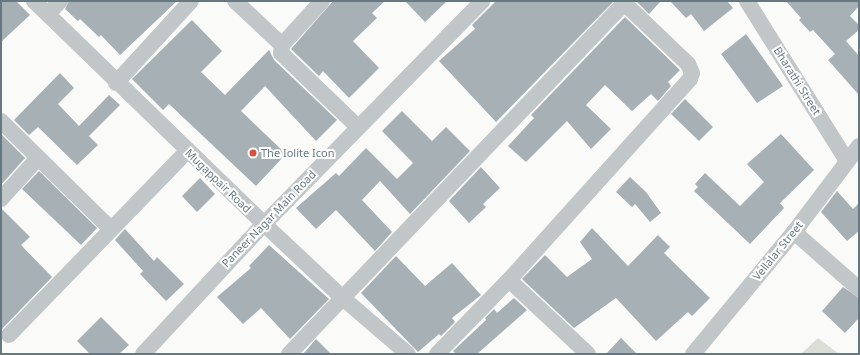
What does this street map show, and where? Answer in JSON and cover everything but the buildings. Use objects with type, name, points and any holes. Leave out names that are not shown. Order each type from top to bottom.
[{"type":"street","name":"Mugappair Road","points":[[34,1],[116,83],[264,224],[344,299],[408,354]]},
{"type":"street","points":[[48,14],[60,1]]},
{"type":"street","points":[[116,83],[191,1]]},
{"type":"street","points":[[235,1],[282,45]]},
{"type":"street","points":[[322,1],[282,45],[280,49],[282,57],[358,128]]},
{"type":"street","name":"Paneer Nagar Main Road","points":[[143,354],[264,224],[482,1]]},
{"type":"street","name":"Bharathi Street","points":[[746,1],[847,161]]},
{"type":"street","points":[[289,354],[344,299],[624,2],[688,64],[692,72],[690,79],[509,280],[437,354]]},
{"type":"street","points":[[1,121],[112,229]]},
{"type":"street","name":"Vellalar Street","points":[[693,354],[794,232],[859,146]]},
{"type":"street","points":[[10,335],[187,151]]},
{"type":"street","points":[[1,199],[38,158]]},
{"type":"street","points":[[794,232],[859,289]]},
{"type":"street","points":[[509,280],[588,354]]},
{"type":"shaded area","points":[[818,338],[839,354],[801,354]]},
{"type":"place","name":"The Iolite Icon","points":[[253,153]]}]
